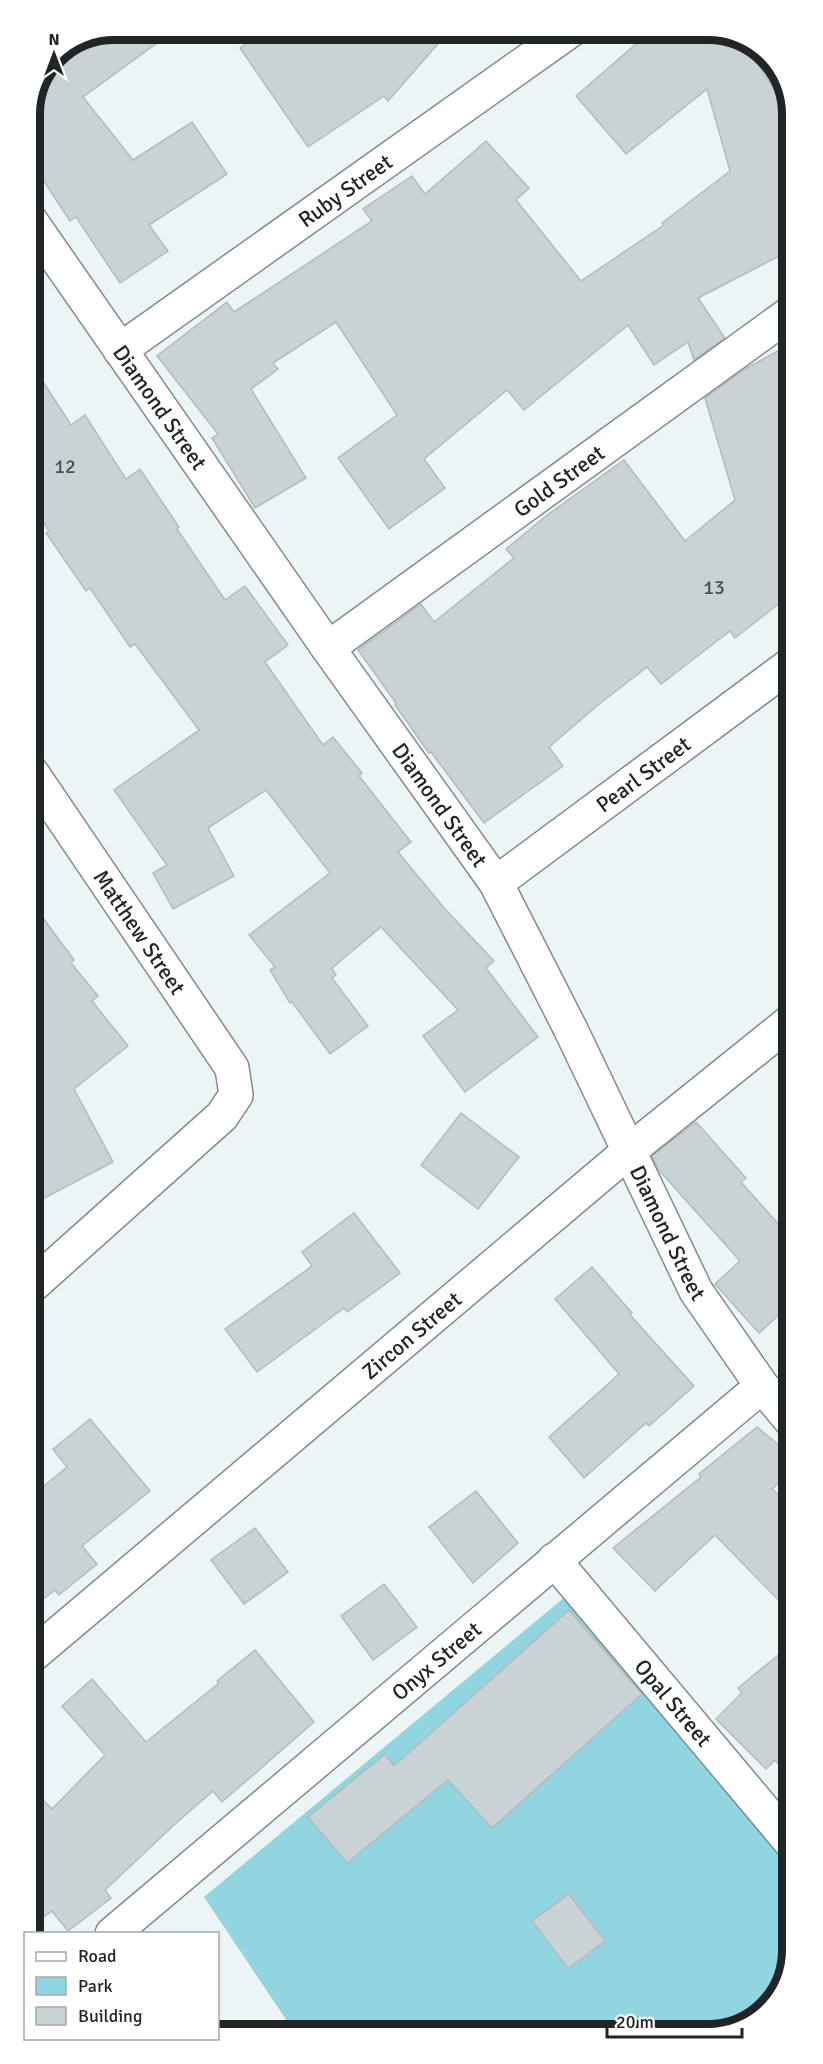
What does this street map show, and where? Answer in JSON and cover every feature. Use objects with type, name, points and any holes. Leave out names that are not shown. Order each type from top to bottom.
[{"type":"street","name":"Ruby Street","points":[[120,350],[556,41]]},
{"type":"street","name":"Diamond Street","points":[[41,236],[328,648],[496,883],[570,1028],[696,1291],[762,1386],[782,1410]]},
{"type":"street","name":"Gold Street","points":[[328,648],[782,319]]},
{"type":"street","name":"Pearl Street","points":[[496,883],[782,670]]},
{"type":"street","name":"Matthew Street","points":[[40,1278],[222,1116],[236,1095],[232,1068],[41,786]]},
{"type":"street","name":"Zircon Street","points":[[40,1649],[628,1152],[782,1028]]},
{"type":"street","name":"Onyx Street","points":[[114,1932],[762,1386]]},
{"type":"street","name":"Opal Street","points":[[554,1560],[782,1832]]},
{"type":"green space","points":[[565,1597],[782,1855],[782,1959],[773,1986],[757,2005],[732,2020],[708,2024],[289,2023],[204,1897]]},
{"type":"building","points":[[115,40],[161,40],[83,97],[133,160],[192,122],[227,174],[149,225],[168,251],[120,283],[76,217],[70,221],[41,177],[41,110],[47,84],[84,84],[84,47],[91,44]]},
{"type":"building","points":[[251,40],[441,41],[388,101],[384,96],[308,147],[240,48]]},
{"type":"building","points":[[639,41],[713,41],[737,46],[753,56],[781,100],[782,255],[698,298],[725,338],[694,360],[688,342],[654,365],[628,325],[524,410],[507,390],[424,459],[445,488],[389,529],[338,458],[397,415],[336,322],[273,363],[278,369],[251,389],[306,478],[255,508],[212,438],[218,434],[157,356],[227,302],[234,312],[372,221],[363,209],[412,176],[425,194],[486,141],[529,188],[516,200],[581,281],[664,225],[662,223],[730,171],[707,89],[626,154],[576,96]]},
{"type":"building","points":[[782,349],[782,601],[735,638],[730,631],[661,684],[647,667],[549,747],[563,766],[484,823],[431,752],[429,753],[358,650],[421,604],[434,622],[514,558],[506,549],[546,516],[624,460],[685,541],[735,500],[705,398],[745,369]]},
{"type":"building","points":[[41,378],[71,425],[85,415],[126,479],[140,469],[225,600],[245,586],[288,645],[265,662],[323,745],[333,737],[362,773],[359,776],[411,842],[398,852],[445,909],[494,961],[486,968],[538,1037],[465,1092],[423,1036],[458,1010],[381,927],[332,968],[336,975],[332,978],[368,1026],[330,1054],[292,1002],[290,1003],[270,970],[275,967],[249,935],[330,873],[266,790],[208,828],[234,876],[173,909],[153,873],[167,865],[114,790],[199,730],[135,644],[130,647],[90,588],[86,591],[46,533],[49,531],[41,519]]},
{"type":"building","points":[[41,915],[74,960],[71,963],[98,996],[92,1001],[128,1046],[74,1089],[113,1162],[40,1200]]},
{"type":"building","points":[[461,1113],[519,1157],[478,1209],[421,1165]]},
{"type":"building","points":[[696,1122],[746,1178],[741,1182],[782,1228],[782,1312],[759,1333],[715,1284],[740,1261],[658,1169],[652,1156]]},
{"type":"building","points":[[354,1213],[400,1273],[347,1312],[344,1308],[257,1372],[225,1329],[312,1266],[302,1252]]},
{"type":"building","points":[[592,1267],[632,1313],[630,1315],[694,1386],[649,1426],[646,1423],[584,1478],[549,1437],[619,1374],[555,1299]]},
{"type":"building","points":[[90,1419],[150,1491],[82,1546],[97,1564],[59,1595],[55,1590],[40,1601],[40,1489],[67,1467],[53,1449]]},
{"type":"building","points":[[757,1427],[782,1448],[782,1480],[772,1489],[782,1497],[782,1604],[715,1535],[655,1591],[613,1548],[701,1477],[699,1474]]},
{"type":"building","points":[[476,1491],[518,1543],[473,1583],[429,1527]]},
{"type":"building","points":[[255,1528],[288,1572],[244,1604],[211,1560]]},
{"type":"building","points":[[384,1584],[417,1627],[373,1660],[341,1616]]},
{"type":"building","points":[[569,1610],[642,1694],[492,1828],[448,1780],[347,1863],[308,1817],[385,1754],[394,1766]]},
{"type":"building","points":[[255,1650],[314,1722],[222,1802],[213,1791],[105,1890],[111,1898],[68,1931],[52,1911],[40,1920],[40,1797],[52,1809],[105,1755],[62,1706],[92,1679],[146,1742],[219,1683],[217,1681]]},
{"type":"building","points":[[782,1652],[782,1768],[775,1760],[766,1769],[716,1719],[742,1693],[738,1688]]},
{"type":"building","points":[[569,1894],[605,1941],[568,1969],[532,1921]]}]
